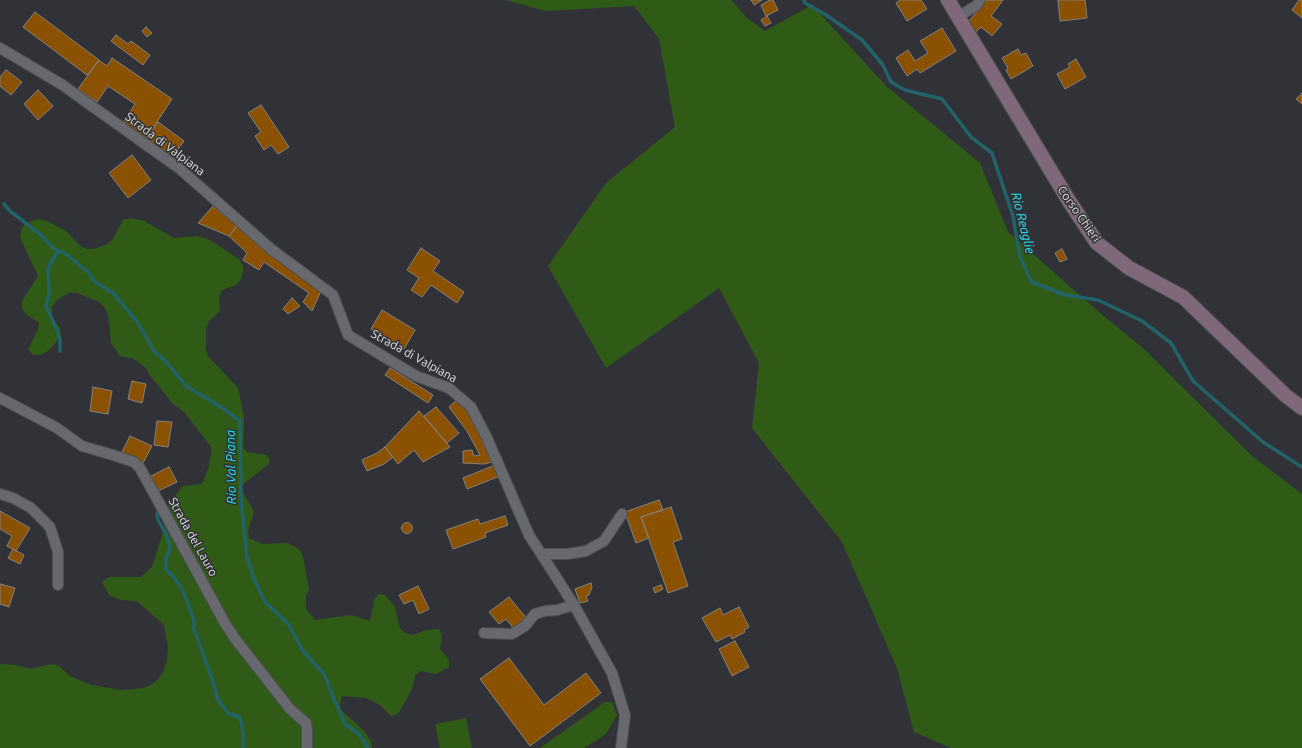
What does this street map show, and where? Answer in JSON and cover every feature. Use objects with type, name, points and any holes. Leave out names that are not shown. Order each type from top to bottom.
[{"type":"main road","name":"Corso Chieri","points":[[948,0],[1069,201],[1097,243],[1129,268],[1183,297],[1285,395],[1302,408]]},
{"type":"street","points":[[958,17],[976,5],[980,0]]},
{"type":"street","name":"Strada di Valpiana","points":[[0,48],[61,84],[180,169],[271,249],[333,295],[348,335],[416,376],[449,388],[471,407],[487,438],[529,535],[574,605],[612,673],[625,715],[621,748]]},
{"type":"street","name":"Strada del Lauro","points":[[0,398],[57,428],[82,446],[134,462],[140,468],[226,625],[290,709],[306,723],[307,748]]},
{"type":"street","points":[[0,494],[13,498],[31,508],[50,527],[58,552],[58,585]]},
{"type":"street","points":[[541,554],[568,554],[586,551],[604,541],[622,514]]},
{"type":"street","points":[[484,633],[512,634],[525,626],[535,614],[574,605]]},
{"type":"green space","points":[[506,0],[731,0],[747,18],[765,31],[812,5],[886,86],[980,163],[1008,232],[1100,313],[1144,349],[1252,456],[1302,494],[1302,748],[951,748],[914,732],[897,668],[842,542],[752,428],[759,363],[719,288],[606,368],[548,266],[606,183],[675,127],[659,39],[634,6],[545,11]]},
{"type":"green space","points":[[130,218],[144,221],[174,238],[197,236],[210,240],[240,260],[243,266],[241,279],[236,285],[222,290],[219,297],[220,311],[209,321],[206,328],[206,349],[208,356],[238,388],[244,417],[243,446],[246,452],[267,455],[270,462],[242,485],[243,492],[254,512],[248,531],[249,538],[262,544],[288,543],[300,550],[303,557],[309,590],[306,596],[306,609],[315,620],[351,615],[370,621],[374,600],[379,594],[385,595],[395,607],[400,628],[405,633],[412,635],[426,630],[439,629],[442,636],[440,649],[449,660],[449,667],[436,674],[421,671],[415,675],[412,689],[398,714],[391,716],[380,705],[366,698],[342,696],[340,703],[341,710],[363,730],[371,741],[372,748],[0,748],[0,664],[15,665],[31,669],[51,664],[59,666],[70,676],[91,685],[122,690],[143,688],[151,685],[162,674],[167,661],[168,647],[164,625],[137,601],[121,600],[109,595],[102,582],[109,577],[141,577],[152,567],[163,532],[169,504],[183,486],[202,484],[208,469],[212,448],[184,412],[172,403],[146,368],[134,359],[120,356],[111,343],[108,314],[99,302],[77,293],[70,292],[57,300],[52,307],[52,314],[53,321],[59,326],[61,333],[58,340],[48,351],[40,355],[33,355],[28,349],[38,330],[39,323],[26,314],[22,308],[22,301],[38,276],[20,237],[22,228],[26,223],[39,219],[47,221],[66,231],[80,246],[87,249],[94,249],[108,244],[113,239],[123,220]]},
{"type":"green space","points":[[605,702],[612,702],[617,715],[606,734],[584,748],[540,748]]},
{"type":"green space","points":[[466,718],[472,748],[440,748],[435,724]]},
{"type":"building","points":[[751,0],[762,0],[754,5]]},
{"type":"building","points":[[773,0],[778,10],[766,16],[761,5]]},
{"type":"building","points":[[900,0],[921,0],[927,9],[907,21],[896,3]]},
{"type":"building","points":[[987,0],[1003,0],[991,16],[1002,24],[992,36],[981,27],[975,33],[968,22]]},
{"type":"building","points":[[1058,0],[1085,0],[1087,18],[1060,21]]},
{"type":"building","points":[[1299,0],[1302,0],[1302,18],[1292,10]]},
{"type":"building","points":[[35,12],[99,60],[87,75],[23,27]]},
{"type":"building","points":[[767,16],[771,23],[765,26],[761,20]]},
{"type":"building","points":[[146,27],[152,33],[147,37],[142,31]]},
{"type":"building","points":[[942,28],[956,51],[920,73],[917,69],[907,76],[896,58],[908,50],[915,61],[928,53],[920,41]]},
{"type":"building","points":[[116,35],[128,44],[131,41],[150,55],[143,65],[111,41]]},
{"type":"building","points":[[1018,49],[1021,55],[1026,53],[1033,66],[1011,79],[1006,70],[1008,68],[1002,58]]},
{"type":"building","points":[[112,58],[172,99],[145,140],[122,124],[135,104],[108,86],[97,102],[78,89],[99,60],[107,66]]},
{"type":"building","points":[[1076,59],[1086,77],[1065,89],[1057,74],[1070,67],[1068,64]]},
{"type":"building","points":[[6,70],[22,82],[11,95],[0,86],[0,77]]},
{"type":"building","points":[[38,90],[53,106],[38,120],[24,104]]},
{"type":"building","points":[[1302,93],[1302,104],[1296,99]]},
{"type":"building","points":[[261,105],[289,147],[278,154],[271,145],[264,150],[255,136],[261,132],[248,113]]},
{"type":"building","points":[[158,122],[184,141],[171,159],[145,140]]},
{"type":"building","points":[[132,155],[151,180],[128,198],[109,173]]},
{"type":"building","points":[[213,206],[237,226],[229,236],[198,223]]},
{"type":"building","points":[[237,226],[267,253],[321,291],[312,311],[303,302],[309,293],[264,262],[259,270],[243,260],[247,253],[229,236]]},
{"type":"building","points":[[421,248],[440,261],[433,271],[464,292],[457,303],[431,285],[422,297],[411,290],[419,278],[407,270]]},
{"type":"building","points":[[1062,249],[1067,259],[1060,262],[1055,253]]},
{"type":"building","points":[[292,298],[300,306],[288,314],[283,309]]},
{"type":"building","points":[[382,310],[415,330],[404,349],[371,329]]},
{"type":"building","points":[[390,368],[433,395],[428,403],[385,375]]},
{"type":"building","points":[[132,381],[146,384],[142,403],[128,399]]},
{"type":"building","points":[[93,387],[112,391],[108,414],[90,411]]},
{"type":"building","points":[[459,398],[478,423],[495,461],[484,464],[463,463],[463,451],[472,450],[474,456],[480,455],[467,431],[449,407]]},
{"type":"building","points":[[436,407],[459,433],[447,443],[424,416]]},
{"type":"building","points":[[419,411],[450,447],[423,462],[414,450],[398,464],[385,447]]},
{"type":"building","points":[[157,421],[172,422],[168,447],[154,445]]},
{"type":"building","points":[[130,436],[152,446],[142,465],[121,454]]},
{"type":"building","points":[[385,447],[393,457],[384,464],[367,471],[362,460],[377,453]]},
{"type":"building","points":[[495,465],[500,476],[467,489],[463,478]]},
{"type":"building","points":[[169,467],[177,482],[158,491],[151,476]]},
{"type":"building","points":[[659,500],[663,510],[641,517],[649,538],[636,543],[625,512]]},
{"type":"building","points":[[671,507],[682,539],[673,542],[688,586],[668,593],[641,517]]},
{"type":"building","points":[[0,511],[30,528],[16,551],[7,546],[12,536],[0,529]]},
{"type":"building","points":[[505,516],[508,525],[485,533],[486,537],[453,549],[446,530],[478,519],[480,524]]},
{"type":"building","points":[[407,522],[411,524],[413,528],[411,532],[407,534],[403,532],[401,528],[403,524]]},
{"type":"building","points":[[13,549],[24,555],[20,564],[8,558]]},
{"type":"building","points":[[591,583],[592,587],[589,595],[586,596],[588,601],[580,603],[575,589]]},
{"type":"building","points":[[0,584],[15,588],[9,607],[0,604]]},
{"type":"building","points":[[661,585],[663,589],[655,593],[653,588]]},
{"type":"building","points":[[418,586],[429,609],[419,614],[413,600],[404,604],[399,595]]},
{"type":"building","points":[[509,597],[527,619],[514,629],[506,619],[499,624],[489,612]]},
{"type":"building","points":[[739,607],[749,627],[744,630],[745,632],[732,639],[730,635],[716,642],[702,618],[720,608],[723,615]]},
{"type":"building","points":[[735,641],[749,667],[732,676],[719,649]]},
{"type":"building","points":[[509,658],[544,705],[586,673],[601,693],[530,746],[480,679]]},
{"type":"waterway","name":"Rio Reaglie","points":[[804,0],[805,3],[826,15],[862,40],[883,65],[891,82],[905,90],[942,99],[971,137],[992,153],[1013,216],[1020,257],[1032,282],[1065,295],[1098,300],[1142,321],[1171,343],[1193,381],[1263,442],[1302,467]]},
{"type":"waterway","name":"Rio Val Piana","points":[[4,204],[10,211],[41,235],[53,248],[66,254],[88,272],[95,282],[113,293],[138,323],[154,351],[168,364],[186,386],[224,409],[240,421],[241,499],[247,557],[254,579],[265,602],[289,625],[302,650],[325,675],[345,724],[359,734],[368,748]]},
{"type":"waterway","points":[[58,251],[48,268],[49,293],[46,306],[58,332],[60,351]]},
{"type":"waterway","points":[[159,509],[157,515],[158,520],[166,534],[170,546],[166,558],[166,570],[172,575],[182,589],[187,601],[194,621],[194,629],[218,700],[229,714],[240,717],[243,732],[243,748]]}]
